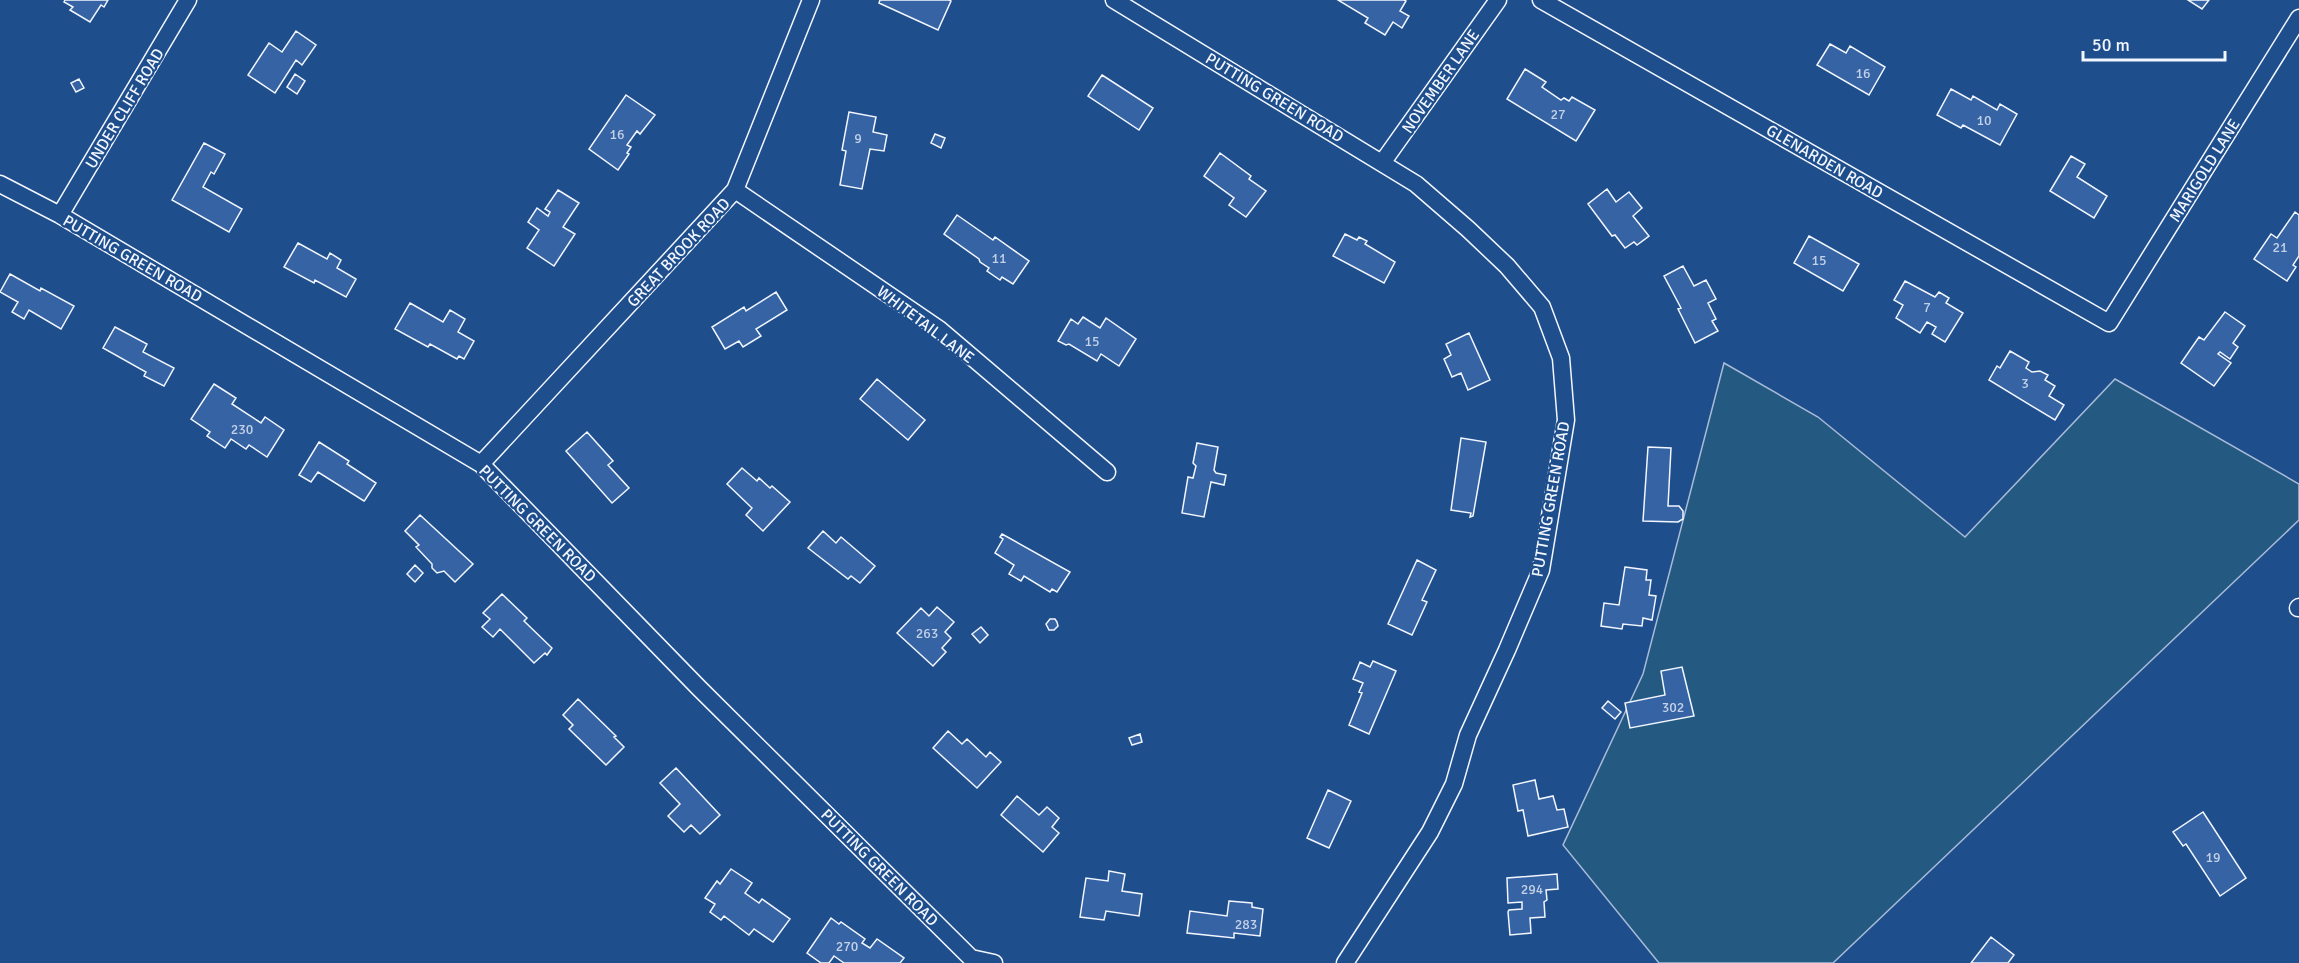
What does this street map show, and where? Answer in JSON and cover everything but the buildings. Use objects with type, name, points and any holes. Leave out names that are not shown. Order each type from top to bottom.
[{"type":"street","name":"UNDER CLIFF ROAD","points":[[60,216],[188,0]]},
{"type":"street","name":"GREAT BROOK ROAD","points":[[482,464],[735,190],[811,0]]},
{"type":"street","name":"PUTTING GREEN ROAD","points":[[1114,0],[1416,184],[1507,266],[1542,307],[1562,358],[1566,420],[1541,570],[1468,735],[1454,784],[1430,832],[1345,963]]},
{"type":"street","name":"NOVEMBER LANE","points":[[1382,163],[1498,0]]},
{"type":"street","name":"GLENARDEN ROAD","points":[[1540,0],[2109,322]]},
{"type":"street","name":"MARIGOLD LANE","points":[[2109,322],[2299,18]]},
{"type":"street","name":"PUTTING GREEN ROAD","points":[[0,184],[60,216],[482,464],[699,688],[971,958],[994,963]]},
{"type":"street","name":"WHITETAIL LANE","points":[[735,190],[939,329],[1107,472]]},
{"type":"shaded area","points":[[1724,363],[1818,417],[1965,537],[2115,379],[2299,484],[2299,520],[1833,963],[1659,963],[1563,845],[1643,674]]}]
